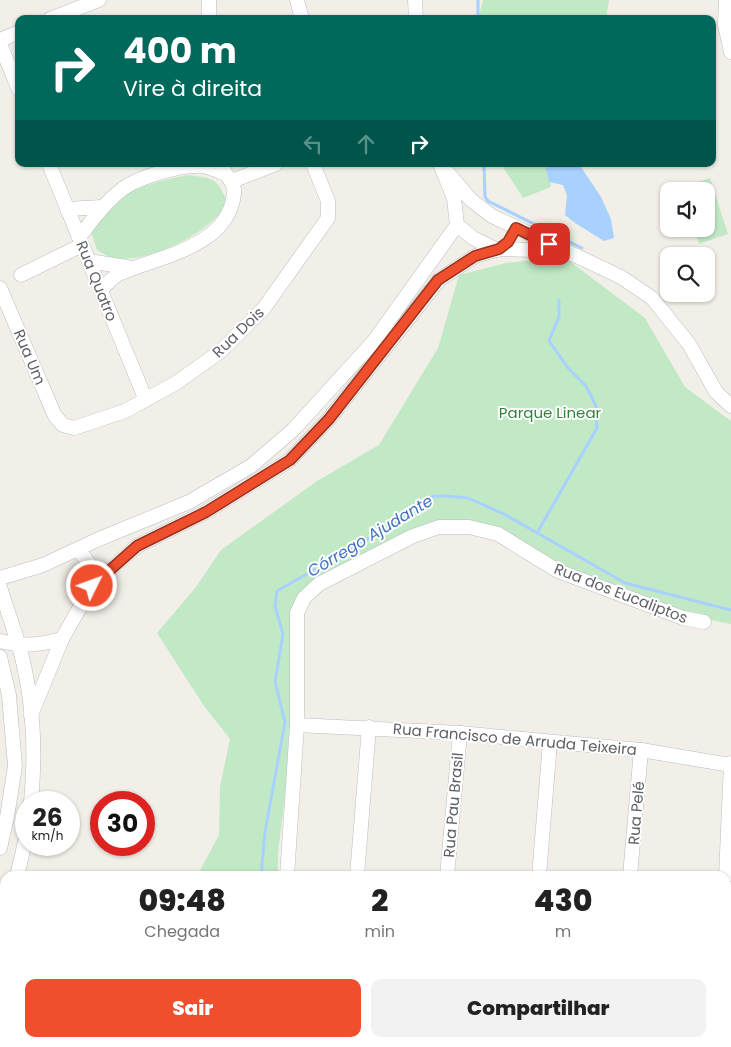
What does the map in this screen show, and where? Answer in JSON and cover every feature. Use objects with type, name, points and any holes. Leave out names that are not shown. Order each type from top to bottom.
[{"type":"street","points":[[60,15],[99,0]]},
{"type":"street","points":[[209,0],[209,15]]},
{"type":"street","points":[[298,0],[301,15]]},
{"type":"street","points":[[416,0],[416,15]]},
{"type":"street","points":[[726,0],[725,25],[731,52]]},
{"type":"street","points":[[0,40],[15,34]]},
{"type":"street","points":[[0,44],[15,80]]},
{"type":"street","name":"Rua Quatro","points":[[50,167],[145,398]]},
{"type":"street","points":[[21,275],[81,241],[102,207],[122,189],[153,174],[194,167]]},
{"type":"street","points":[[211,167],[225,172],[257,167]]},
{"type":"street","name":"Rua Dois","points":[[63,424],[74,428],[125,411],[176,382],[221,351],[264,308],[324,225],[330,208],[314,167]]},
{"type":"street","points":[[0,578],[43,565],[189,502],[251,466],[286,436],[374,340],[456,225],[454,198],[442,167]]},
{"type":"street","points":[[444,167],[482,210],[621,277],[652,298],[689,344],[716,392],[731,406]]},
{"type":"street","points":[[100,290],[119,274],[188,248],[221,226],[235,193],[225,172]]},
{"type":"street","points":[[67,209],[102,207]]},
{"type":"street","points":[[456,225],[473,238],[498,250]]},
{"type":"street","points":[[498,250],[508,242],[516,228]]},
{"type":"street","points":[[31,715],[62,639],[92,586],[137,546],[206,512],[290,460],[329,419],[438,280],[475,256],[498,250],[565,251]]},
{"type":"street","points":[[89,261],[136,268]]},
{"type":"street","name":"Rua Um","points":[[0,288],[56,416],[63,424]]},
{"type":"street","name":"Rua dos Eucaliptos","points":[[287,871],[297,725],[297,613],[304,598],[319,584],[413,536],[439,527],[470,527],[498,534],[558,571],[683,618],[704,622]]},
{"type":"street","points":[[78,549],[90,565],[92,586]]},
{"type":"street","points":[[0,588],[19,646],[31,715],[34,741],[31,791]]},
{"type":"street","points":[[0,641],[19,646],[41,645],[62,639]]},
{"type":"street","points":[[0,657],[9,695],[15,766],[0,848]]},
{"type":"street","name":"Rua Francisco de Arruda Teixeira","points":[[297,725],[460,733],[642,750],[731,764]]},
{"type":"street","points":[[357,871],[368,727]]},
{"type":"street","name":"Rua Pau Brasil","points":[[448,871],[460,733]]},
{"type":"street","points":[[540,871],[550,742]]},
{"type":"street","name":"Rua Pelé","points":[[630,871],[642,750]]},
{"type":"street","points":[[726,871],[731,764]]},
{"type":"street","points":[[11,791],[15,792]]},
{"type":"street","points":[[18,871],[22,856]]},
{"type":"green space","points":[[483,0],[609,0],[607,15],[479,15]]},
{"type":"green space","points":[[503,167],[548,167],[551,187],[523,198]]},
{"type":"green space","points":[[188,175],[212,180],[223,192],[226,199],[224,206],[211,222],[185,240],[138,257],[123,259],[110,257],[97,250],[91,232],[99,216],[109,205],[118,198],[141,187]]},
{"type":"green space","points":[[710,178],[711,182],[698,182]]},
{"type":"green space","points":[[715,194],[728,234],[699,244],[697,237],[715,237]]},
{"type":"green space","name":"Parque Linear","points":[[564,257],[645,318],[685,387],[731,421],[731,624],[685,615],[559,568],[500,531],[441,524],[303,596],[294,720],[278,853],[278,871],[200,871],[219,835],[220,787],[230,739],[204,706],[157,633],[196,587],[221,550],[317,481],[379,445],[438,348],[459,275],[506,263]]},
{"type":"water","points":[[546,167],[581,167],[601,197],[611,219],[614,238],[604,241],[565,215],[567,195],[563,185],[549,182]]},
{"type":"waterway","points":[[478,0],[478,15]]},
{"type":"waterway","points":[[484,167],[485,197],[488,201],[582,248]]},
{"type":"waterway","points":[[537,533],[597,428],[596,406],[586,386],[568,368],[549,341],[559,317],[559,300]]},
{"type":"waterway","name":"Córrego Ajudante","points":[[261,871],[265,832],[285,722],[275,682],[283,634],[275,606],[277,591],[401,520],[434,496],[468,498],[504,514],[625,583],[731,610]]},
{"type":"route","points":[[92,586],[137,546],[206,512],[264,478],[290,460],[329,419],[438,280],[475,256],[499,249],[508,242],[516,228],[549,244]]}]
